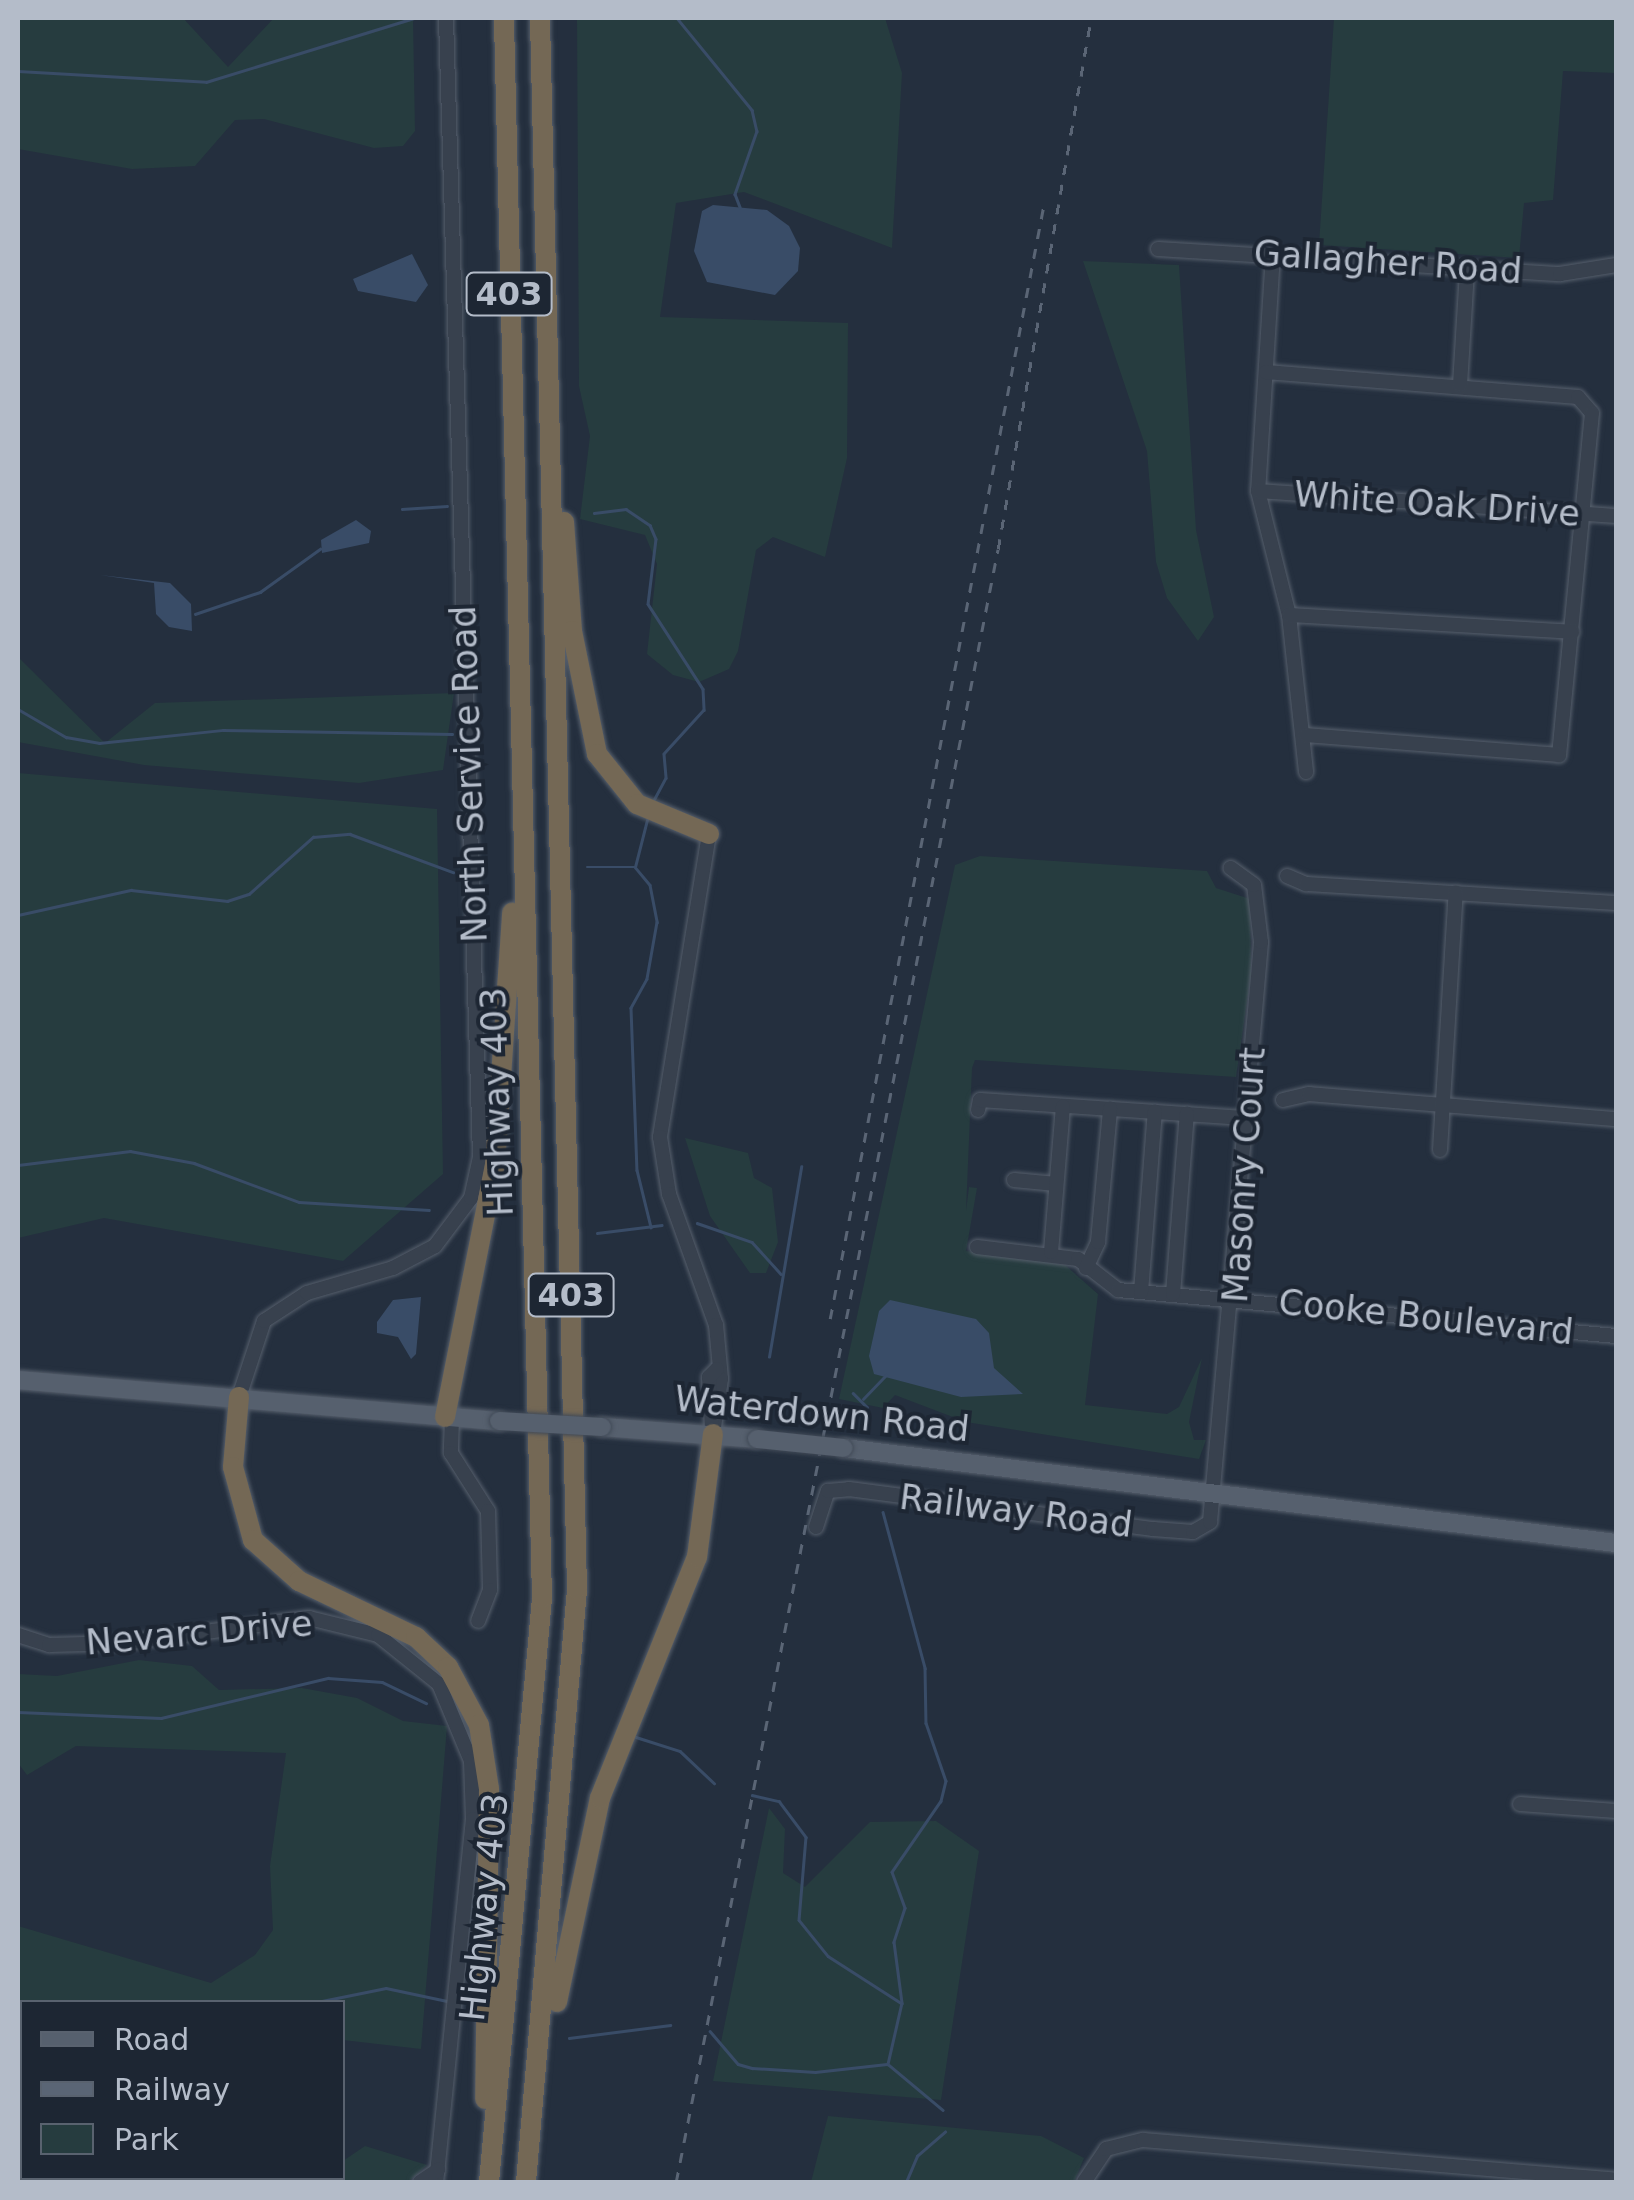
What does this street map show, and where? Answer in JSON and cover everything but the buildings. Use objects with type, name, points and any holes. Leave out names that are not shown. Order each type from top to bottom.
[{"type":"highway","name":"Highway 403","points":[[485,2182],[542,1598],[519,801],[504,18]]},
{"type":"highway","name":"Highway 403","points":[[527,2175],[577,1589],[540,18]]},
{"type":"highway","points":[[550,421],[584,714],[604,766],[649,811],[709,834]]},
{"type":"highway","points":[[448,1417],[495,1164],[519,801]]},
{"type":"highway","points":[[239,1398],[233,1467],[254,1540],[299,1581],[416,1637],[448,1667],[478,1725],[489,1789],[485,2182]]},
{"type":"highway","points":[[527,2175],[600,1798],[697,1557],[713,1434]]},
{"type":"main road","name":"Waterdown Road","points":[[18,1380],[499,1422],[713,1434],[1616,1543]]},
{"type":"street","name":"North Service Road","points":[[239,1398],[252,1343],[272,1314],[307,1292],[393,1268],[436,1246],[471,1198],[480,1157],[446,18]]},
{"type":"street","name":"Gallagher Road","points":[[1158,249],[1560,274],[1616,265]]},
{"type":"street","points":[[1273,254],[1258,491],[1289,615],[1306,736],[1306,772]]},
{"type":"street","points":[[1460,385],[1468,270]]},
{"type":"street","points":[[1266,372],[1578,397],[1592,413],[1559,756],[1306,736]]},
{"type":"street","name":"White Oak Drive","points":[[1258,491],[1616,516]]},
{"type":"street","points":[[1289,615],[1572,632]]},
{"type":"street","points":[[709,834],[660,1136],[669,1194],[714,1314],[717,1369],[713,1434]]},
{"type":"street","name":"Masonry Court","points":[[1216,1494],[1235,1298],[1261,942],[1254,885],[1231,868]]},
{"type":"street","points":[[1287,876],[1306,884],[1616,904]]},
{"type":"street","points":[[1440,1150],[1456,892]]},
{"type":"street","points":[[1283,1100],[1310,1094],[1616,1119]]},
{"type":"street","points":[[978,1110],[980,1100],[1247,1118]]},
{"type":"street","points":[[977,1247],[1051,1252],[1063,1106]]},
{"type":"street","points":[[1086,1268],[1098,1242],[1110,1109]]},
{"type":"street","points":[[1141,1292],[1155,1112]]},
{"type":"street","points":[[1173,1294],[1187,1114]]},
{"type":"street","points":[[1014,1180],[1056,1184]]},
{"type":"street","name":"Cooke Boulevard","points":[[1051,1252],[1086,1268],[1101,1284],[1141,1292],[1616,1336]]},
{"type":"street","points":[[448,1417],[451,1453],[488,1510],[490,1590],[478,1621]]},
{"type":"street","name":"Railway Road","points":[[816,1527],[828,1491],[848,1489],[1193,1532],[1210,1522],[1216,1494]]},
{"type":"street","name":"Nevarc Drive","points":[[18,1635],[49,1644],[108,1644],[308,1618],[378,1635],[409,1655],[448,1700],[471,1761],[461,1961],[437,2176]]},
{"type":"street","points":[[1520,1804],[1616,1811]]},
{"type":"street","points":[[1084,2182],[1098,2155],[1143,2140],[1616,2180]]},
{"type":"street","points":[[420,2182],[437,2176]]},
{"type":"green space","points":[[18,18],[183,18],[228,67],[274,18],[413,18],[415,131],[403,146],[374,148],[264,119],[235,120],[195,166],[132,169],[18,149]]},
{"type":"green space","points":[[577,18],[885,18],[902,73],[892,248],[744,192],[676,203],[660,317],[848,323],[847,458],[825,557],[773,537],[756,550],[738,651],[729,669],[699,682],[673,675],[647,654],[657,564],[645,535],[580,519],[590,436],[579,386]]},
{"type":"green space","points":[[1334,18],[1616,18],[1616,73],[1563,71],[1553,200],[1524,203],[1519,258],[1319,245]]},
{"type":"green space","points":[[1083,261],[1179,265],[1196,530],[1214,617],[1198,641],[1167,598],[1156,562],[1147,451]]},
{"type":"green space","points":[[18,657],[105,743],[155,703],[454,693],[443,770],[359,783],[144,765],[18,742]]},
{"type":"green space","points":[[18,773],[437,809],[443,1174],[343,1261],[104,1218],[18,1238]]},
{"type":"green space","points":[[980,856],[1207,871],[1216,888],[1250,899],[1251,974],[1236,1077],[975,1060],[972,1068],[966,1211],[969,1187],[977,1188],[966,1251],[1065,1265],[1098,1294],[1085,1405],[1167,1414],[1179,1407],[1202,1358],[1189,1422],[1194,1440],[1206,1440],[1199,1459],[966,1422],[895,1395],[883,1408],[839,1399],[955,865]]},
{"type":"green space","points":[[685,1138],[748,1153],[754,1178],[772,1188],[778,1242],[766,1273],[750,1273],[710,1216]]},
{"type":"green space","points":[[139,1660],[192,1666],[219,1690],[302,1688],[357,1698],[403,1721],[447,1726],[421,2049],[345,2040],[345,2000],[20,2000],[18,2040],[18,1926],[211,1983],[255,1955],[273,1930],[270,1866],[286,1753],[76,1746],[27,1775],[18,1763],[18,1674],[57,1676]]},
{"type":"green space","points":[[769,1808],[785,1829],[783,1873],[805,1887],[870,1822],[936,1821],[979,1851],[941,2100],[713,2081]]},
{"type":"green space","points":[[828,2116],[1041,2136],[1084,2158],[1074,2182],[811,2182]]},
{"type":"green space","points":[[365,2146],[427,2165],[408,2182],[321,2182],[345,2180],[345,2160]]},
{"type":"water","points":[[713,205],[767,210],[789,226],[800,248],[798,271],[775,295],[707,282],[694,251],[702,211]]},
{"type":"water","points":[[412,254],[428,285],[416,302],[358,291],[353,279]]},
{"type":"water","points":[[356,520],[371,531],[369,543],[322,553],[321,540]]},
{"type":"water","points":[[100,575],[170,583],[191,604],[192,631],[169,627],[156,614],[154,583]]},
{"type":"water","points":[[421,1297],[416,1354],[411,1359],[398,1337],[377,1333],[377,1322],[393,1300]]},
{"type":"water","points":[[890,1300],[976,1319],[989,1333],[994,1368],[1023,1394],[961,1397],[874,1374],[869,1356],[879,1311]]},
{"type":"waterway","points":[[18,71],[206,82],[414,18]]},
{"type":"waterway","points":[[677,18],[752,110],[757,131],[735,194],[740,207]]},
{"type":"waterway","points":[[402,509],[447,506]]},
{"type":"waterway","points":[[594,513],[626,509],[650,525],[656,539],[648,604],[703,689],[704,710],[664,754],[666,778],[655,799]]},
{"type":"waterway","points":[[195,614],[260,592],[320,549]]},
{"type":"waterway","points":[[18,709],[66,737],[99,743],[223,730],[452,734]]},
{"type":"waterway","points":[[635,867],[647,820]]},
{"type":"waterway","points":[[18,915],[131,890],[227,901],[249,894],[313,837],[350,834],[453,872]]},
{"type":"waterway","points":[[587,867],[635,867],[650,885],[657,922],[647,979],[631,1008],[637,1170],[651,1227]]},
{"type":"waterway","points":[[18,1165],[130,1151],[194,1163],[299,1202],[429,1210]]},
{"type":"waterway","points":[[769,1357],[801,1167]]},
{"type":"waterway","points":[[697,1223],[752,1242],[781,1274]]},
{"type":"waterway","points":[[597,1233],[662,1225]]},
{"type":"waterway","points":[[863,1399],[886,1375]]},
{"type":"waterway","points":[[853,1393],[867,1407]]},
{"type":"waterway","points":[[883,1512],[925,1668],[926,1723],[946,1781],[941,1801],[892,1872],[905,1908],[894,1942],[902,2003],[888,2064]]},
{"type":"waterway","points":[[18,1712],[161,1718],[328,1678],[382,1682],[426,1703]]},
{"type":"waterway","points":[[636,1737],[680,1751],[714,1783]]},
{"type":"waterway","points":[[752,1795],[779,1801],[806,1837],[799,1920],[828,1956],[901,2003]]},
{"type":"waterway","points":[[327,2000],[386,1988],[447,2001]]},
{"type":"waterway","points":[[569,2038],[670,2025]]},
{"type":"waterway","points":[[710,2031],[738,2064],[752,2068],[815,2072],[887,2064]]},
{"type":"waterway","points":[[889,2065],[943,2110]]},
{"type":"waterway","points":[[906,2182],[917,2156],[945,2132]]},
{"type":"railway","points":[[676,2182],[998,549],[1091,18]]},
{"type":"railway","points":[[830,1319],[1044,204]]}]
